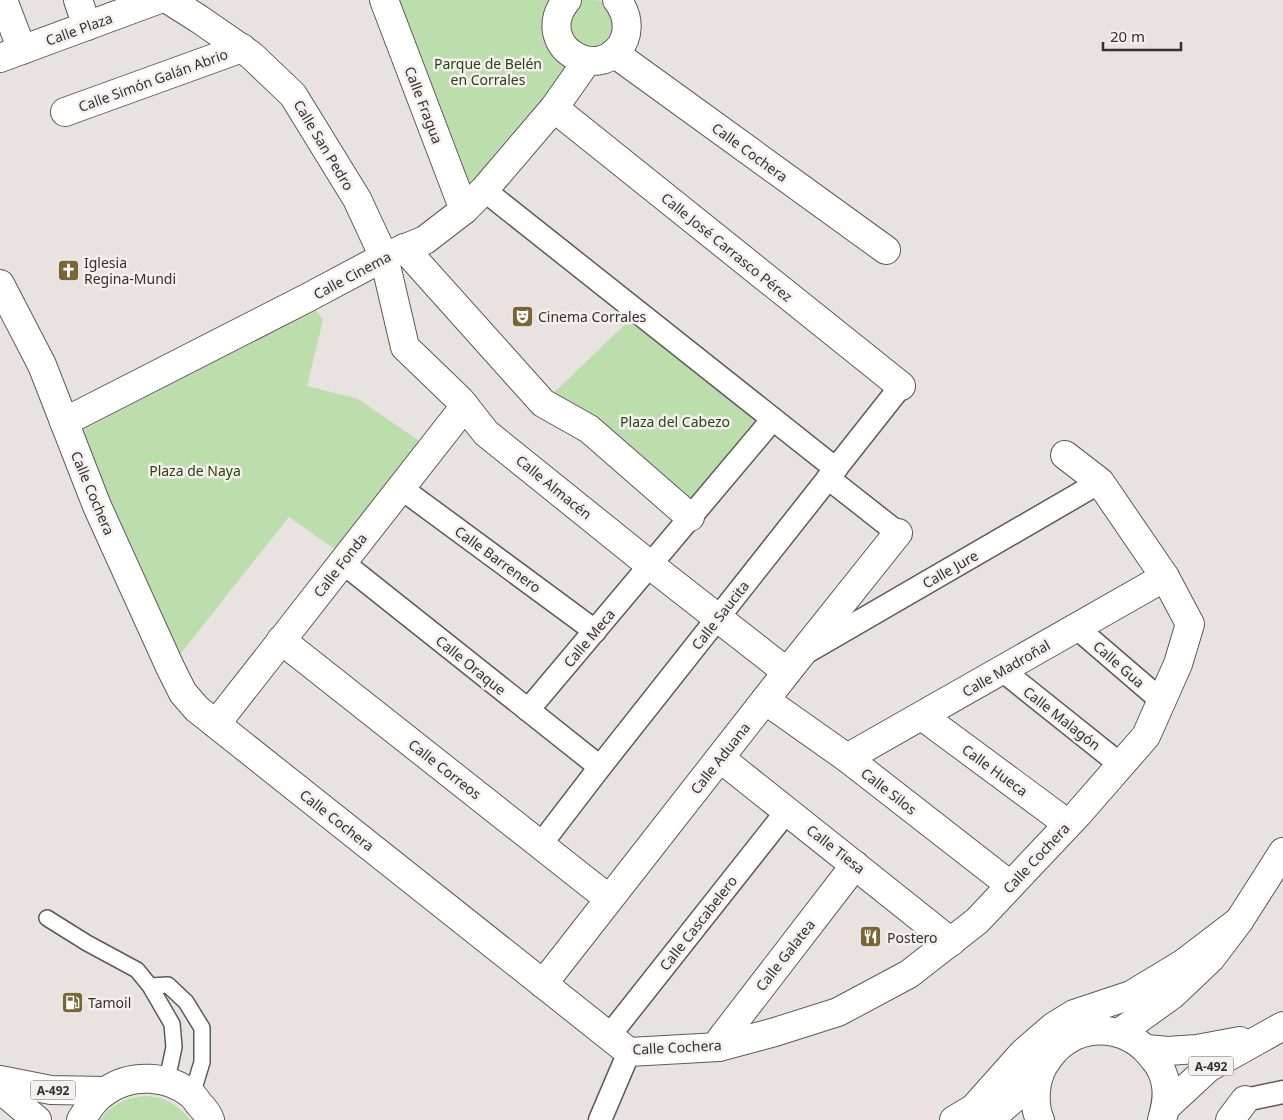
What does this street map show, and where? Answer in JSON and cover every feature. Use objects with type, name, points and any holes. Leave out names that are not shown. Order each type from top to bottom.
[{"type":"main road","points":[[3,0],[11,54]]},
{"type":"main road","points":[[78,0],[87,26]]},
{"type":"main road","name":"Calle Plaza","points":[[11,54],[157,0]]},
{"type":"main road","name":"Calle San Pedro","points":[[169,0],[242,48],[294,95],[357,198],[394,252]]},
{"type":"main road","name":"Calle Fragua","points":[[384,0],[464,210]]},
{"type":"main road","points":[[566,0],[560,9],[556,27],[562,45],[577,58],[597,61],[614,53],[622,44],[627,33],[624,10],[617,0]]},
{"type":"main road","name":"Calle Simón Galán Abrio","points":[[65,112],[242,48]]},
{"type":"main road","name":"Calle Cochera","points":[[614,53],[886,250]]},
{"type":"main road","name":"Calle Cinema","points":[[64,422],[394,252],[425,240],[464,210],[484,190],[554,108],[587,61]]},
{"type":"main road","name":"Calle José Carrasco Pérez","points":[[554,108],[901,386]]},
{"type":"main road","points":[[394,252],[543,403],[589,429],[690,518]]},
{"type":"main road","name":"Calle Almacén","points":[[394,252],[405,346],[465,406],[486,433],[650,565],[718,617],[794,664]]},
{"type":"main road","name":"Calle Cochera","points":[[0,284],[42,365],[98,506],[183,693],[197,709],[619,1044],[719,1047],[838,1012],[910,974],[977,921],[1068,824],[1146,736],[1178,664],[1190,624],[1165,577],[1100,482],[1065,455]]},
{"type":"main road","name":"Calle Fonda","points":[[216,724],[465,406]]},
{"type":"main road","name":"Calle Aduana","points":[[543,984],[898,533]]},
{"type":"main road","name":"Calle Madroñal","points":[[847,758],[1165,577]]},
{"type":"main road","name":"Calle Correos","points":[[281,640],[610,899]]},
{"type":"main road","name":"Calle Silos","points":[[765,700],[847,758],[1010,885]]},
{"type":"main road","name":"Calle Hueca","points":[[922,716],[1068,824]]},
{"type":"main road","name":"Calle Tiesa","points":[[720,758],[951,942]]},
{"type":"main road","points":[[1119,1033],[1172,995],[1211,958],[1239,921],[1283,852]]},
{"type":"main road","name":"Calle Galatea","points":[[719,1047],[721,1038],[855,864]]},
{"type":"main road","points":[[954,1120],[974,1108],[1023,1053],[1052,1027],[1074,1014],[1130,995],[1184,963],[1239,921]]},
{"type":"main road","name":"A-492","points":[[1040,1120],[1035,1096],[1039,1076],[1048,1058],[1062,1043],[1080,1034],[1099,1030],[1119,1033],[1134,1039],[1147,1048],[1160,1066],[1166,1086],[1164,1114]]},
{"type":"main road","name":"A-492","points":[[1147,1048],[1168,1051],[1197,1049],[1273,1031]]},
{"type":"main road","name":"A-492","points":[[1164,1114],[1208,1068],[1273,1031]]},
{"type":"main road","name":"A-492","points":[[989,1120],[1039,1076]]},
{"type":"main road","name":"A-492","points":[[81,1120],[92,1103],[106,1090],[135,1079],[150,1079],[165,1081],[192,1095],[210,1120]]},
{"type":"main road","name":"A-492","points":[[0,1080],[50,1090],[106,1090]]},
{"type":"main road","name":"A-492","points":[[0,1090],[37,1120]]},
{"type":"street","points":[[484,190],[773,419],[898,533]]},
{"type":"street","name":"Calle Saucita","points":[[541,844],[901,386]]},
{"type":"street","name":"Calle Meca","points":[[528,710],[773,419]]},
{"type":"street","name":"Calle Jure","points":[[794,664],[1100,482]]},
{"type":"street","name":"Calle Barrenero","points":[[401,488],[595,631]]},
{"type":"street","name":"Calle Oraque","points":[[342,562],[600,767]]},
{"type":"street","name":"Calle Gua","points":[[1077,628],[1162,701]]},
{"type":"street","name":"Calle Malagón","points":[[1002,670],[1121,765]]},
{"type":"street","name":"Calle Cascabelero","points":[[600,1120],[619,1044],[787,811]]},
{"type":"street","points":[[1237,1110],[1283,1092]]},
{"type":"lane","points":[[47,918],[87,943],[137,970],[150,986],[172,1024],[174,1047],[165,1081]]},
{"type":"lane","points":[[150,986],[168,985],[186,1002],[202,1028],[202,1062],[192,1095]]},
{"type":"green space","name":"Parque de Belén en Corrales","points":[[384,0],[564,0],[560,9],[577,58],[464,210]]},
{"type":"green space","points":[[579,1],[603,2],[617,16],[608,50],[573,48],[566,14]]},
{"type":"green space","name":"Plaza de Naya","points":[[307,298],[323,320],[307,386],[358,399],[431,449],[346,557],[289,517],[170,667],[64,422]]},
{"type":"green space","name":"Plaza del Cabezo","points":[[638,312],[773,419],[690,517],[543,403]]},
{"type":"green space","points":[[152,1096],[170,1102],[190,1120],[100,1120],[114,1106],[132,1098]]},
{"type":"place","name":"Iglesia Regina-Mundi","points":[[68,270]]},
{"type":"place","name":"Cinema Corrales","points":[[522,316]]},
{"type":"place","name":"Postero","points":[[871,937]]},
{"type":"place","name":"Tamoil","points":[[72,1002]]}]
